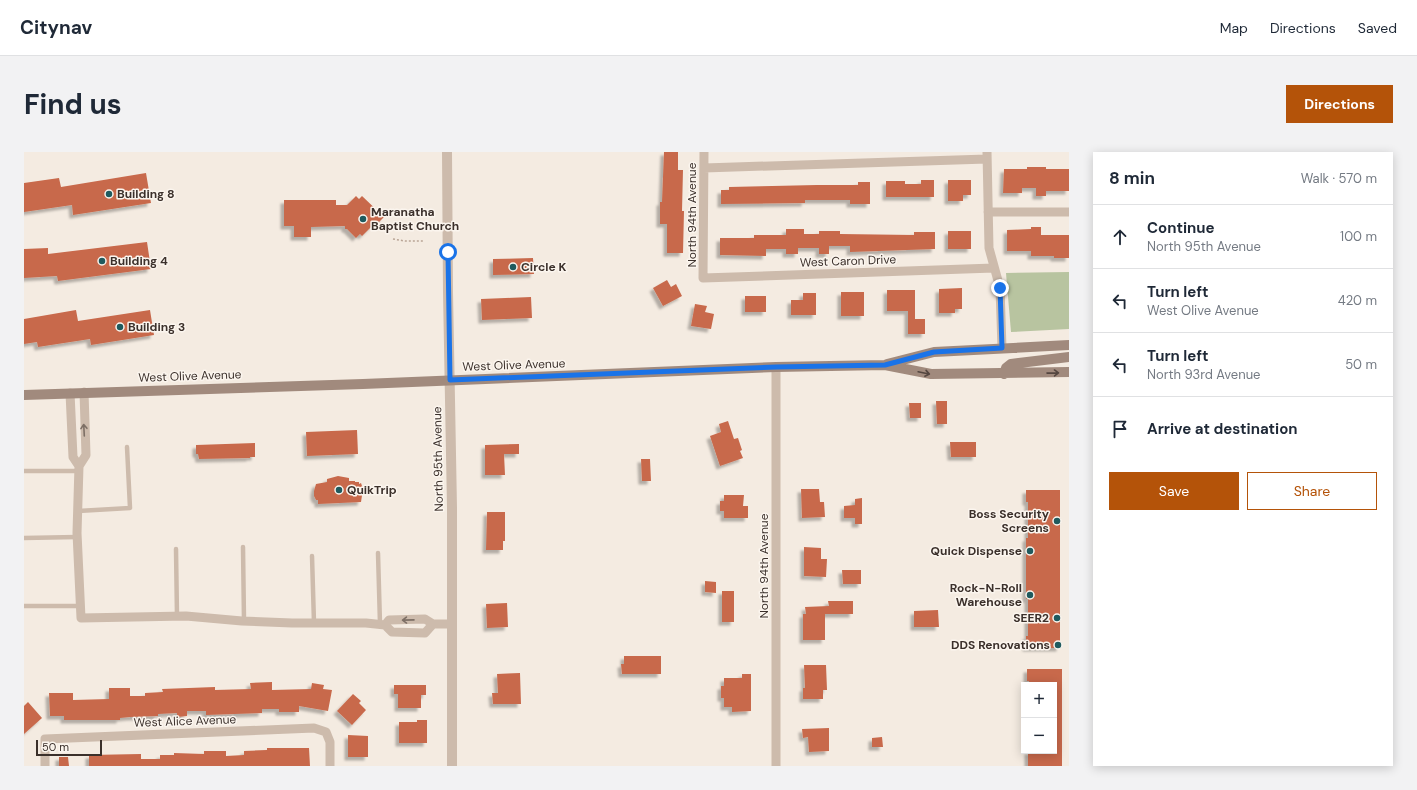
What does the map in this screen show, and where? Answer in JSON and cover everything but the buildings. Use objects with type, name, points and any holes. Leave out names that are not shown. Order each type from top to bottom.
[{"type":"main road","name":"West Olive Avenue","points":[[885,365],[934,352],[1069,345]]},
{"type":"main road","points":[[1004,374],[1006,368],[1011,364],[1069,357]]},
{"type":"main road","name":"West Olive Avenue","points":[[24,395],[776,367],[885,365],[932,374],[1069,372]]},
{"type":"street","name":"North 95th Avenue","points":[[447,152],[452,508],[452,766]]},
{"type":"street","name":"North 94th Avenue","points":[[703,278],[704,152]]},
{"type":"street","points":[[704,168],[987,156],[989,248],[1000,288],[1002,348]]},
{"type":"street","points":[[988,212],[1069,212]]},
{"type":"street","name":"West Caron Drive","points":[[703,278],[994,268]]},
{"type":"street","name":"North 94th Avenue","points":[[776,367],[776,766]]},
{"type":"street","points":[[84,392],[86,455],[79,468],[78,511],[81,618],[186,616],[314,624],[382,624],[389,620],[425,619],[433,624],[452,624]]},
{"type":"street","points":[[70,393],[73,457],[79,468]]},
{"type":"street","points":[[382,624],[392,632],[425,633],[433,624]]},
{"type":"street","name":"West Alice Avenue","points":[[45,766],[45,739],[314,728],[326,732],[330,742],[330,766]]},
{"type":"lane","points":[[78,511],[130,508],[127,447]]},
{"type":"lane","points":[[24,471],[79,468]]},
{"type":"lane","points":[[24,538],[78,537]]},
{"type":"lane","points":[[244,547],[244,620]]},
{"type":"lane","points":[[176,549],[177,617]]},
{"type":"lane","points":[[378,553],[382,624]]},
{"type":"lane","points":[[312,556],[314,624]]},
{"type":"lane","points":[[24,606],[81,606]]},
{"type":"path","points":[[393,239],[400,239],[404,241],[423,241]]},
{"type":"green space","points":[[1069,272],[1069,329],[1011,332],[1006,273]]},
{"type":"place","name":"Building 8","points":[[109,194]]},
{"type":"place","name":"Maranatha Baptist Church","points":[[363,219]]},
{"type":"place","name":"Building 4","points":[[102,261]]},
{"type":"place","name":"Circle K","points":[[513,267]]},
{"type":"place","name":"Building 3","points":[[120,327]]},
{"type":"place","name":"QuikTrip","points":[[339,490]]},
{"type":"place","name":"Boss Security Screens","points":[[1057,521]]},
{"type":"place","name":"Quick Dispense","points":[[1030,551]]},
{"type":"place","name":"Rock-N-Roll Warehouse","points":[[1030,595]]},
{"type":"place","name":"SEER2","points":[[1057,618]]},
{"type":"place","name":"DDS Renovations","points":[[1058,645]]},
{"type":"route","points":[[448,252],[450,380],[776,367],[885,365],[934,352],[1002,348],[1000,288]]}]
